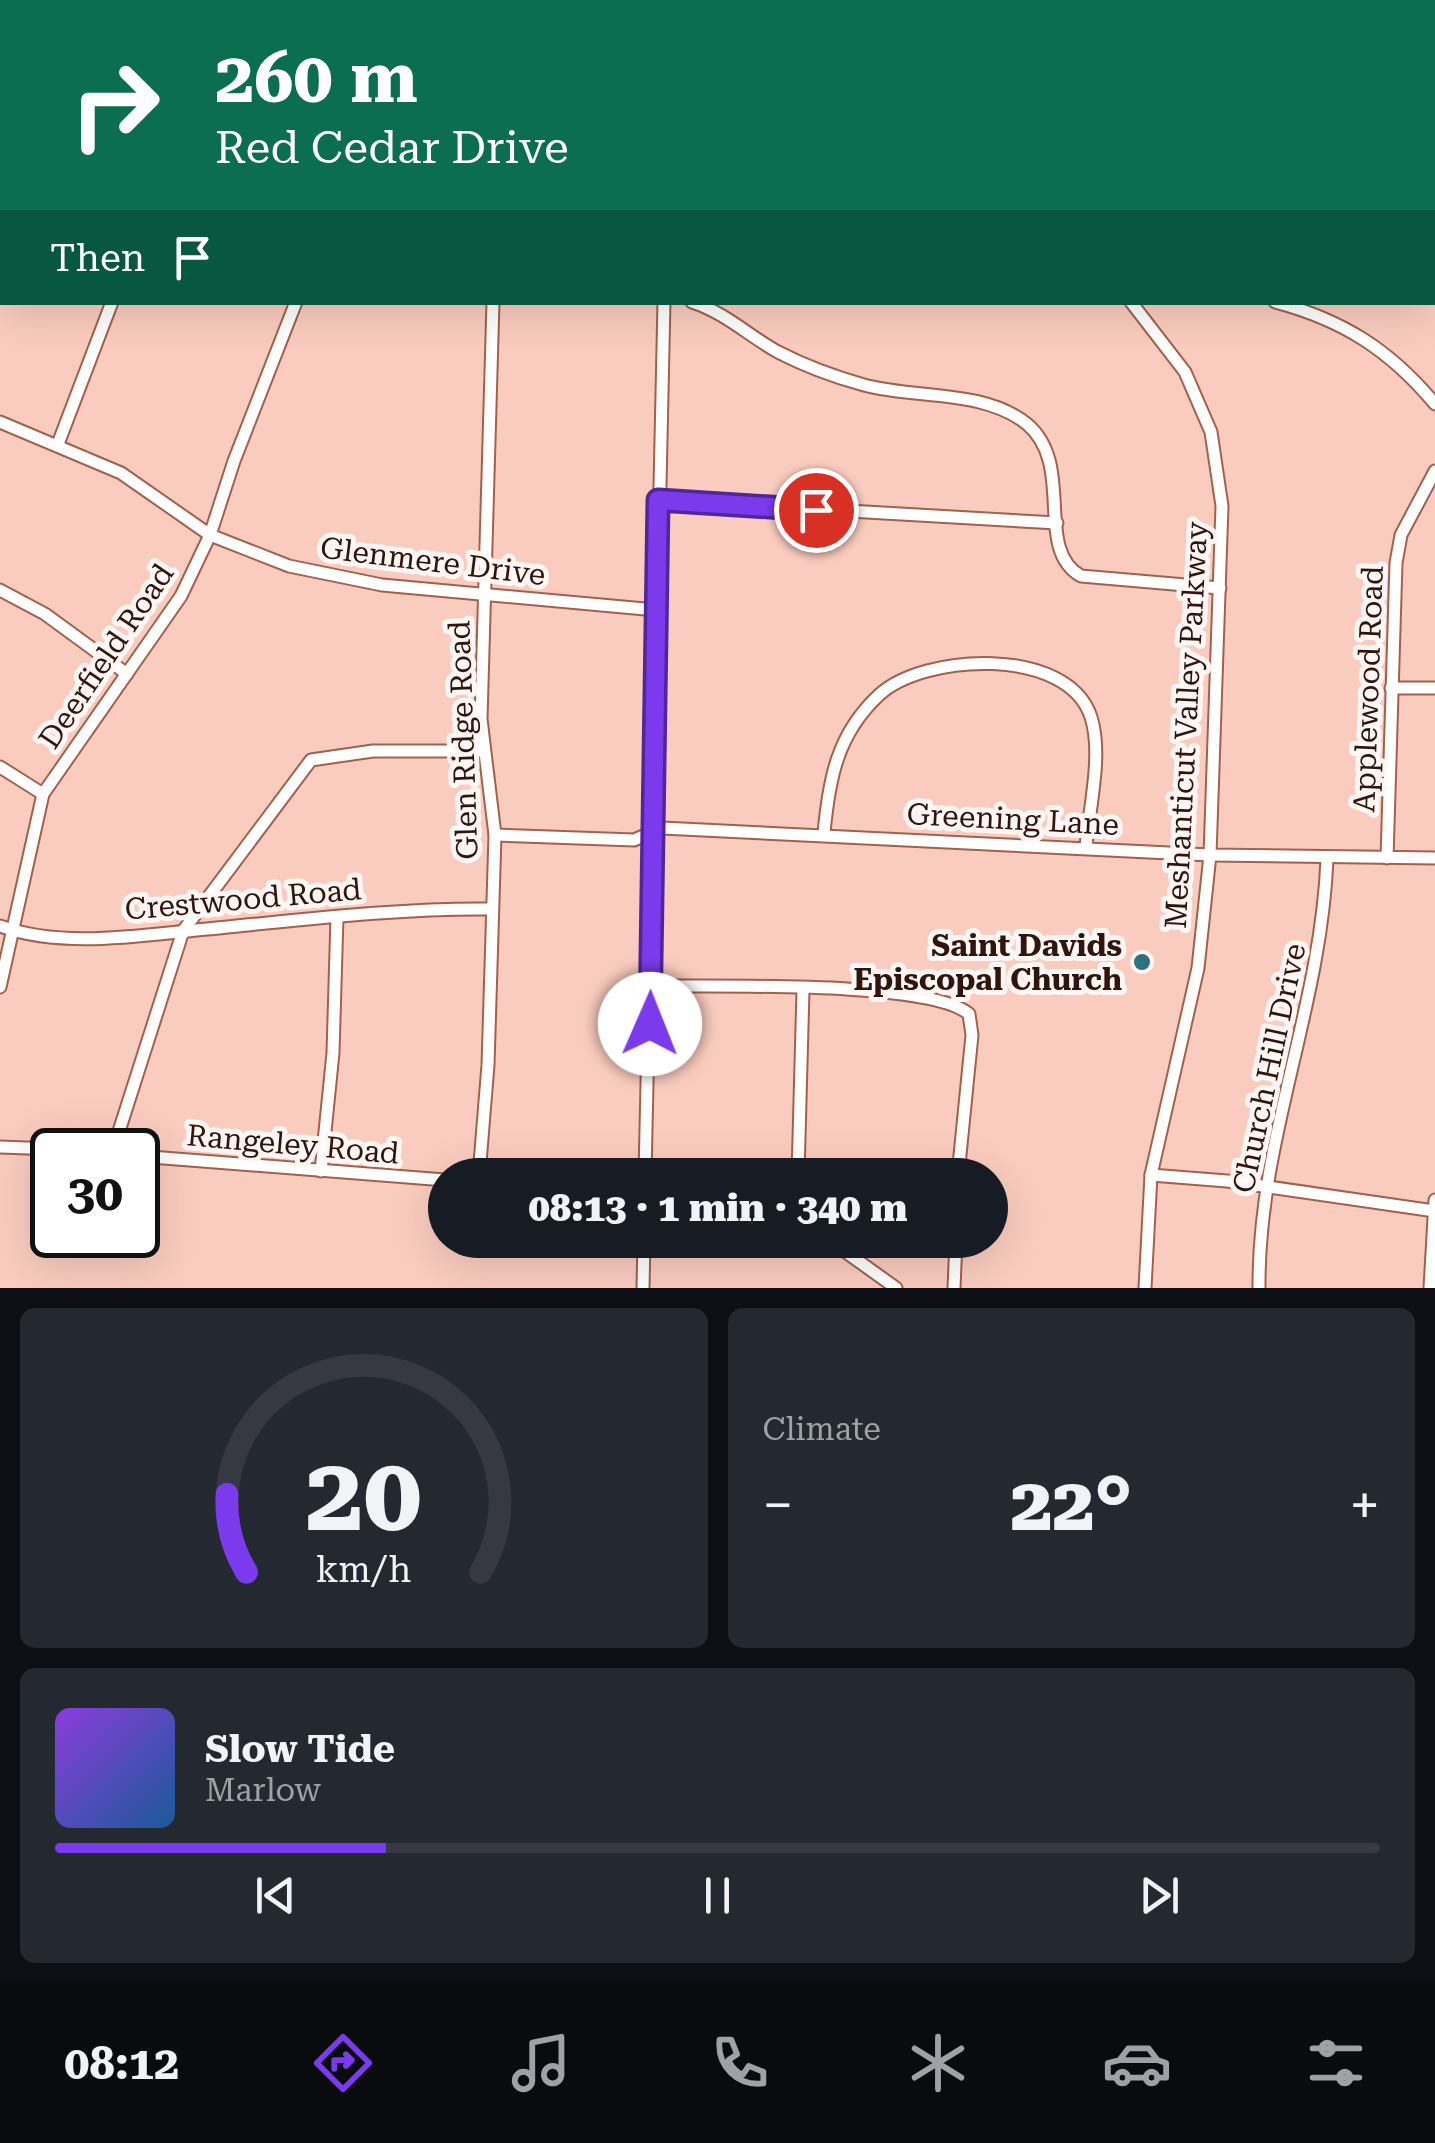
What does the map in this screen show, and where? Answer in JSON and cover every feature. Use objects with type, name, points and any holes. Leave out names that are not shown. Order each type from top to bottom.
[{"type":"street","points":[[58,444],[111,305]]},
{"type":"street","name":"Deerfield Road","points":[[0,986],[43,794],[181,596],[210,535],[234,461],[295,305]]},
{"type":"street","name":"Glen Ridge Road","points":[[481,1158],[495,834],[483,751],[483,595],[493,305]]},
{"type":"street","points":[[646,1158],[664,305]]},
{"type":"street","points":[[698,305],[824,372],[866,386],[961,399],[1026,424],[1049,456],[1062,555],[1081,576],[1220,588]]},
{"type":"street","name":"Meshanticut Valley Parkway","points":[[1133,305],[1186,372],[1211,432],[1222,506],[1210,855],[1198,968],[1151,1175],[1145,1288]]},
{"type":"street","points":[[1284,305],[1326,318],[1367,338],[1404,366],[1435,404]]},
{"type":"street","name":"Glenmere Drive","points":[[0,422],[121,474],[210,535],[288,566],[333,578],[656,610]]},
{"type":"street","name":"Applewood Road","points":[[1387,858],[1396,563],[1401,535],[1435,471]]},
{"type":"street","points":[[658,500],[1057,523]]},
{"type":"street","points":[[0,590],[45,614],[127,674]]},
{"type":"street","points":[[824,834],[829,776],[845,734],[881,693],[924,671],[958,663],[1002,664],[1041,674],[1067,686],[1091,717],[1094,749],[1086,847]]},
{"type":"street","points":[[1391,688],[1435,688]]},
{"type":"street","points":[[120,1128],[183,931],[310,760],[373,751],[483,751]]},
{"type":"street","points":[[0,767],[43,794]]},
{"type":"street","name":"Greening Lane","points":[[495,834],[634,840],[662,828],[1210,855],[1435,858]]},
{"type":"street","name":"Church Hill Drive","points":[[1259,1288],[1268,1164],[1314,986],[1324,918],[1326,859]]},
{"type":"street","name":"Crestwood Road","points":[[0,926],[75,936],[183,931],[417,908],[491,909]]},
{"type":"street","points":[[321,1171],[333,1053],[337,917]]},
{"type":"street","points":[[651,986],[803,990],[942,1000],[969,1014],[972,1035],[960,1158]]},
{"type":"street","points":[[798,1158],[803,990]]},
{"type":"street","points":[[0,1148],[30,1149]]},
{"type":"street","name":"Rangeley Road","points":[[160,1158],[428,1179]]},
{"type":"street","points":[[1151,1175],[1434,1207],[1430,1288]]},
{"type":"street","points":[[643,1288],[644,1258]]},
{"type":"street","points":[[854,1258],[896,1288]]},
{"type":"street","points":[[954,1288],[955,1258]]},
{"type":"place","name":"Saint Davids Episcopal Church","points":[[1142,962]]},
{"type":"route","points":[[650,1024],[658,500],[816,510]]}]
